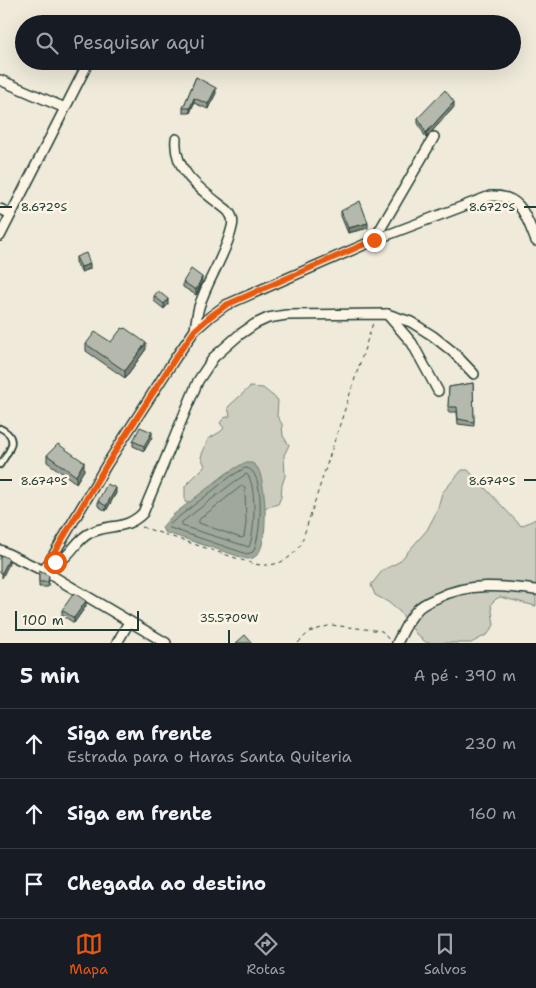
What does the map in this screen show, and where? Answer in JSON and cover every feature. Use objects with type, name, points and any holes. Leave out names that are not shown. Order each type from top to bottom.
[{"type":"street","points":[[0,236],[84,70]]},
{"type":"street","points":[[0,80],[65,108]]},
{"type":"street","points":[[374,240],[434,137]]},
{"type":"street","points":[[176,139],[176,156],[180,165],[193,183],[227,210],[233,220],[224,251],[199,308],[195,330]]},
{"type":"street","points":[[46,568],[107,464],[176,357],[195,330],[226,305],[374,240],[490,196],[510,198],[518,203],[536,241]]},
{"type":"street","points":[[0,209],[11,214]]},
{"type":"street","points":[[46,568],[61,560],[88,534],[97,530],[132,523],[143,514],[198,381],[214,357],[239,335],[268,318],[286,315],[387,314],[411,322],[433,336],[453,352],[474,374]]},
{"type":"street","points":[[387,314],[412,343],[438,391]]},
{"type":"street","points":[[0,550],[46,568],[129,622],[166,643]]},
{"type":"street","points":[[397,643],[408,621],[417,609],[455,590],[478,586],[536,590]]},
{"type":"street","points":[[117,643],[129,622]]},
{"type":"lane","points":[[0,428],[7,431],[12,438],[11,446],[0,465]]},
{"type":"path","points":[[132,523],[263,566],[291,558],[301,544],[376,314]]},
{"type":"path","points":[[298,643],[309,632],[330,624],[382,631],[391,643]]},
{"type":"shaded area","points":[[250,387],[263,388],[278,400],[277,416],[282,424],[283,436],[289,445],[284,455],[285,476],[278,504],[258,510],[213,485],[190,503],[185,502],[185,486],[205,466],[201,457],[208,439],[224,428],[220,423],[224,418],[230,416],[228,407]]},
{"type":"shaded area","points":[[462,470],[468,470],[521,526],[536,519],[536,606],[500,597],[491,604],[494,625],[488,634],[471,643],[427,643],[417,635],[400,612],[388,602],[375,595],[371,585],[383,570],[399,562],[427,530],[437,511],[442,493]]},
{"type":"water","points":[[244,463],[252,463],[259,470],[265,501],[265,527],[261,548],[256,556],[247,559],[164,532],[162,527],[173,515],[227,473]]},
{"type":"building","points":[[196,77],[216,88],[208,104],[194,98],[190,108],[183,108]]},
{"type":"building","points":[[445,90],[454,102],[426,133],[418,118]]},
{"type":"building","points":[[360,201],[368,223],[348,228],[341,211]]},
{"type":"building","points":[[86,253],[90,264],[81,267],[76,257]]},
{"type":"building","points":[[191,269],[202,277],[196,290],[183,282]]},
{"type":"building","points":[[158,291],[168,299],[164,304],[154,296]]},
{"type":"building","points":[[122,328],[125,328],[146,343],[125,371],[86,344],[95,332],[111,342]]},
{"type":"building","points":[[473,383],[474,422],[458,419],[457,407],[448,407],[449,387]]},
{"type":"building","points":[[140,427],[152,432],[144,446],[133,441]]},
{"type":"building","points":[[58,444],[84,462],[76,476],[47,455]]},
{"type":"building","points":[[107,484],[116,488],[106,506],[98,501]]},
{"type":"building","points":[[2,555],[9,559],[2,573],[0,572],[0,558]]},
{"type":"building","points":[[39,571],[49,576],[48,582],[39,582]]},
{"type":"building","points":[[74,593],[86,601],[74,618],[62,610]]},
{"type":"building","points":[[245,635],[252,643],[236,643]]},
{"type":"route","points":[[55,562],[47,565],[107,464],[195,330],[226,305],[374,240]]}]
